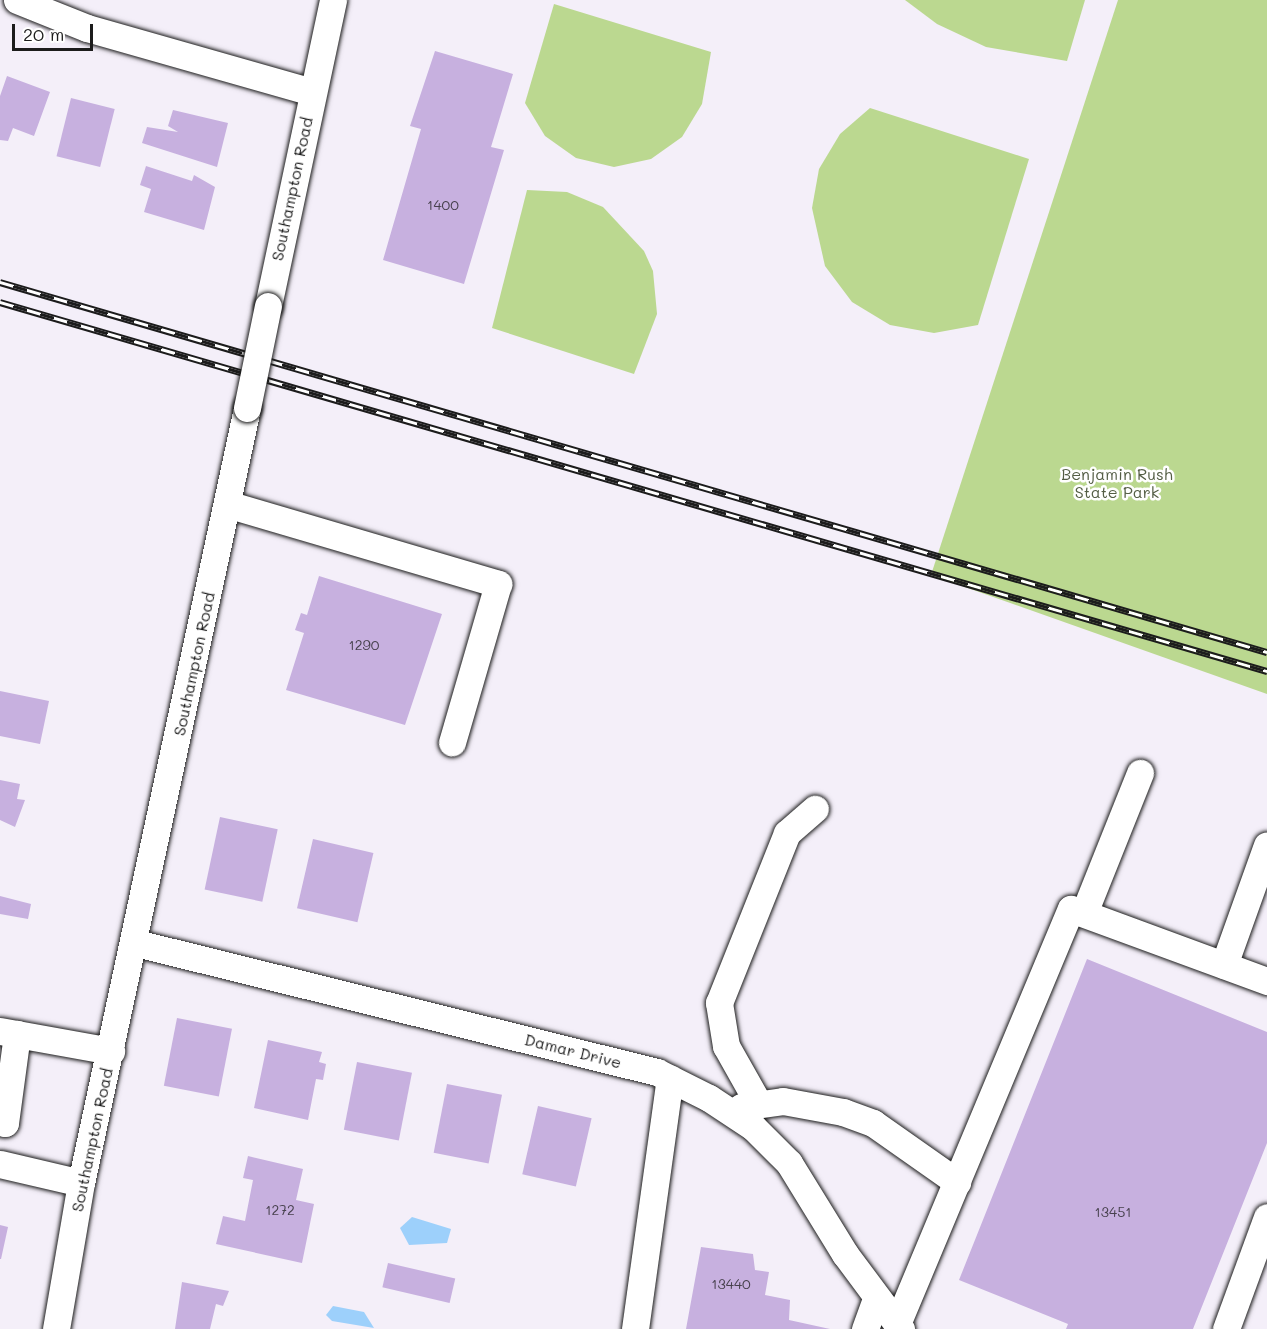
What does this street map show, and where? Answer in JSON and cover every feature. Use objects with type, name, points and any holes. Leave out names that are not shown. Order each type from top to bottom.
[{"type":"street","points":[[17,0],[87,28],[312,92]]},
{"type":"street","name":"Southampton Road","points":[[56,1329],[81,1183],[136,943],[333,0]]},
{"type":"street","points":[[227,504],[498,584],[452,742]]},
{"type":"street","points":[[1084,913],[1140,772]]},
{"type":"street","points":[[757,1101],[726,1046],[719,1003],[787,833],[815,809]]},
{"type":"street","points":[[1224,965],[1267,845]]},
{"type":"street","points":[[899,1326],[1071,909],[1267,981]]},
{"type":"street","name":"Damar Drive","points":[[136,943],[670,1078],[730,1112],[789,1163],[876,1299],[899,1326]]},
{"type":"street","points":[[0,1122],[5,1123],[8,1032],[111,1051]]},
{"type":"street","points":[[635,1329],[670,1078]]},
{"type":"street","points":[[730,1112],[757,1101],[810,1104],[873,1124],[957,1182]]},
{"type":"street","points":[[0,1164],[81,1183]]},
{"type":"street","points":[[1226,1329],[1267,1217]]},
{"type":"street","points":[[865,1329],[876,1299]]},
{"type":"green space","points":[[905,0],[1085,0],[1067,61],[986,47],[937,24]]},
{"type":"green space","name":"Benjamin Rush State Park","points":[[1118,0],[1267,0],[1267,694],[931,575]]},
{"type":"green space","points":[[554,4],[711,52],[702,104],[682,137],[651,159],[614,167],[576,158],[545,136],[525,103]]},
{"type":"green space","points":[[870,108],[1029,159],[978,325],[934,333],[890,325],[852,302],[825,266],[812,208],[819,169],[840,134]]},
{"type":"green space","points":[[527,190],[567,192],[603,207],[644,251],[653,271],[657,314],[634,374],[492,328]]},
{"type":"water","points":[[412,1217],[451,1229],[447,1243],[409,1245],[400,1228]]},
{"type":"water","points":[[333,1306],[364,1312],[374,1328],[332,1321],[326,1315]]},
{"type":"building","points":[[435,51],[513,74],[491,147],[504,150],[464,284],[383,260],[421,129],[410,126]]},
{"type":"building","points":[[7,76],[50,92],[34,136],[13,128],[8,141],[0,140],[0,96]]},
{"type":"building","points":[[71,98],[115,109],[100,167],[56,156]]},
{"type":"building","points":[[173,110],[228,123],[217,167],[142,143],[147,127],[178,132],[168,126]]},
{"type":"building","points":[[146,166],[192,181],[194,175],[215,187],[204,230],[144,212],[151,189],[140,185]]},
{"type":"building","points":[[319,576],[442,614],[405,725],[286,690],[304,633],[295,630],[301,613],[307,615]]},
{"type":"building","points":[[0,691],[49,701],[40,744],[0,736]]},
{"type":"building","points":[[0,780],[20,784],[17,799],[25,800],[15,827],[0,820]]},
{"type":"building","points":[[220,817],[278,829],[262,902],[205,889]]},
{"type":"building","points":[[313,839],[373,853],[357,922],[297,908]]},
{"type":"building","points":[[0,896],[31,904],[28,919],[0,914]]},
{"type":"building","points":[[1087,959],[1267,1032],[1267,1143],[1193,1329],[1066,1329],[1068,1324],[959,1280]]},
{"type":"building","points":[[177,1018],[232,1029],[219,1096],[164,1086]]},
{"type":"building","points":[[268,1040],[322,1052],[319,1062],[326,1064],[323,1080],[316,1079],[308,1120],[254,1108]]},
{"type":"building","points":[[357,1062],[412,1073],[399,1140],[344,1130]]},
{"type":"building","points":[[447,1084],[502,1095],[489,1163],[434,1153]]},
{"type":"building","points":[[538,1106],[592,1118],[576,1187],[522,1174]]},
{"type":"building","points":[[248,1156],[303,1169],[296,1200],[314,1204],[302,1263],[216,1244],[223,1216],[245,1221],[253,1180],[243,1178]]},
{"type":"building","points":[[0,1225],[8,1227],[1,1259],[0,1259]]},
{"type":"building","points":[[701,1247],[753,1254],[755,1270],[769,1272],[765,1295],[790,1300],[789,1320],[830,1329],[686,1329]]},
{"type":"building","points":[[388,1263],[455,1279],[450,1303],[382,1287]]},
{"type":"building","points":[[182,1282],[229,1291],[223,1306],[216,1304],[210,1329],[175,1329]]},
{"type":"railway","points":[[0,282],[1267,652]]},
{"type":"railway","points":[[0,302],[1267,671]]}]
